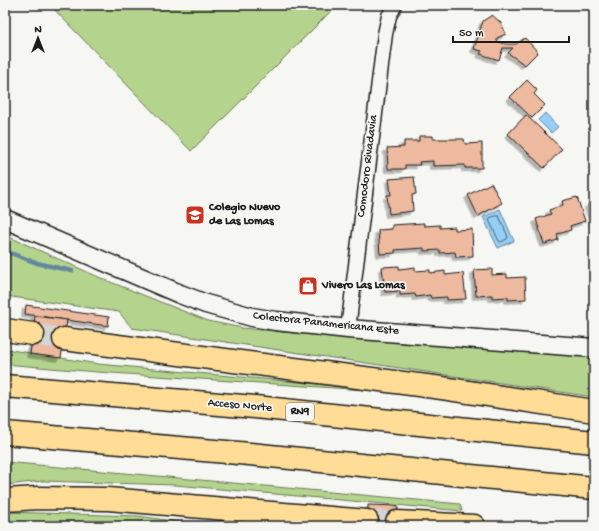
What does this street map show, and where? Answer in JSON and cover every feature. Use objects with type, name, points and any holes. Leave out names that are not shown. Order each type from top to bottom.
[{"type":"highway","points":[[5,330],[33,334]]},
{"type":"highway","points":[[64,339],[442,388],[594,411]]},
{"type":"highway","name":"Acceso Norte","points":[[5,386],[255,407],[594,442]]},
{"type":"highway","points":[[5,433],[250,454],[594,488]]},
{"type":"highway","points":[[5,500],[38,498],[108,499],[367,520]]},
{"type":"highway","points":[[397,522],[474,526]]},
{"type":"street","name":"Comodoro Rivadavia","points":[[348,329],[385,34],[389,16],[395,5]]},
{"type":"street","name":"Colectora Panamericana Este","points":[[5,219],[180,294],[206,304],[252,317],[348,329],[594,348]]},
{"type":"green space","points":[[50,5],[337,5],[191,151]]},
{"type":"green space","points":[[5,235],[103,279],[208,321],[242,328],[333,337],[594,357],[594,397],[132,328],[119,312],[5,296]]},
{"type":"green space","points":[[5,349],[98,364],[439,395],[97,372],[5,364]]},
{"type":"green space","points":[[5,462],[460,504],[462,511],[176,485],[43,481],[5,485]]},
{"type":"green space","points":[[5,512],[138,516],[208,526],[5,526]]},
{"type":"water","points":[[545,113],[558,127],[551,133],[538,120]]},
{"type":"water","points":[[500,209],[514,241],[498,248],[483,217]]},
{"type":"building","points":[[492,15],[501,23],[506,34],[497,38],[497,41],[505,44],[516,44],[525,38],[538,52],[525,65],[508,53],[513,48],[503,48],[499,60],[480,54],[482,51],[474,49],[483,21]]},
{"type":"building","points":[[527,80],[537,90],[534,94],[545,105],[532,118],[510,97]]},
{"type":"building","points":[[526,115],[562,149],[544,168],[508,134]]},
{"type":"building","points":[[419,136],[433,136],[433,139],[464,139],[465,144],[482,143],[482,168],[465,168],[465,165],[433,166],[433,161],[419,162],[420,165],[405,165],[405,169],[388,169],[387,148],[404,147],[404,141],[419,141]]},
{"type":"building","points":[[414,177],[416,194],[412,195],[413,211],[389,214],[387,195],[391,195],[389,179]]},
{"type":"building","points":[[491,183],[502,203],[478,216],[468,195]]},
{"type":"building","points":[[577,197],[585,221],[570,226],[571,230],[557,234],[558,240],[544,244],[536,219],[551,214],[549,210],[563,205],[562,201]]},
{"type":"building","points":[[594,202],[594,223],[588,204]]},
{"type":"building","points":[[424,223],[424,226],[440,225],[440,228],[455,227],[455,230],[472,229],[473,256],[456,257],[455,252],[440,253],[440,250],[424,251],[424,248],[395,250],[395,253],[380,254],[378,230],[392,229],[392,225]]},
{"type":"building","points":[[399,266],[399,269],[415,267],[415,271],[430,270],[430,273],[445,271],[445,275],[463,273],[466,299],[447,300],[447,297],[431,298],[430,295],[416,297],[415,294],[400,295],[400,291],[385,292],[382,267]]},
{"type":"building","points":[[492,269],[492,275],[507,274],[507,278],[525,277],[526,299],[508,300],[508,297],[492,298],[492,295],[476,296],[474,270]]},
{"type":"building","points":[[26,305],[109,317],[108,326],[25,314]]},
{"type":"building","points":[[35,316],[67,320],[61,358],[30,354]]},
{"type":"building","points":[[368,505],[398,506],[397,526],[367,526]]},
{"type":"waterway","points":[[5,251],[37,263],[72,271]]},
{"type":"tunnel","points":[[33,334],[64,339]]},
{"type":"tunnel","points":[[367,521],[397,522]]},
{"type":"place","name":"Colegio Nuevo de Las Lomas","points":[[195,215]]},
{"type":"place","name":"Vivero Las Lomas","points":[[308,286]]}]
